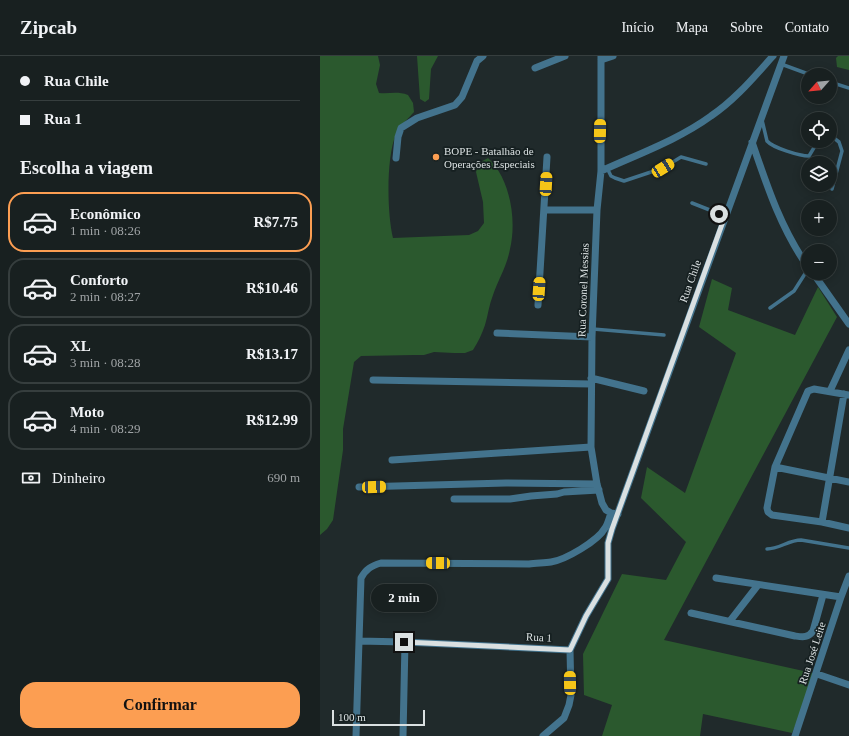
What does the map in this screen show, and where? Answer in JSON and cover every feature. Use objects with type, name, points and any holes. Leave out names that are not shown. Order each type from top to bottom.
[{"type":"street","points":[[396,158],[398,137],[401,128],[418,118],[455,105],[462,97],[477,61],[483,56]]},
{"type":"street","points":[[535,68],[565,56]]},
{"type":"street","points":[[601,58],[613,56]]},
{"type":"street","points":[[604,169],[675,138],[712,116],[742,91],[773,56]]},
{"type":"street","name":"Rua Chile","points":[[614,514],[784,56]]},
{"type":"street","name":"Rua Coronel Messias","points":[[601,58],[604,169],[597,210],[591,381],[591,447],[602,503],[606,510],[614,514]]},
{"type":"street","points":[[752,142],[766,185],[782,224],[801,258]]},
{"type":"street","points":[[538,305],[547,157]]},
{"type":"street","points":[[544,210],[597,210]]},
{"type":"street","points":[[817,280],[849,324]]},
{"type":"street","points":[[497,333],[593,333]]},
{"type":"street","points":[[830,391],[849,350]]},
{"type":"street","points":[[373,380],[591,381],[644,391]]},
{"type":"street","points":[[822,522],[847,395],[814,389],[808,391],[775,467],[767,508],[768,512],[772,515],[822,522],[849,528]]},
{"type":"street","points":[[392,460],[591,447]]},
{"type":"street","points":[[775,467],[849,482]]},
{"type":"street","points":[[359,487],[506,483],[598,487]]},
{"type":"street","points":[[454,499],[510,499],[557,494],[598,487]]},
{"type":"street","points":[[356,736],[361,578],[366,570],[371,566],[381,563],[529,564],[552,562],[565,557],[593,540],[605,528],[614,514]]},
{"type":"street","points":[[543,736],[564,718],[569,705],[571,695],[570,650],[586,616],[608,579],[608,543],[614,514]]},
{"type":"street","name":"Rua José Leite","points":[[795,736],[849,576]]},
{"type":"street","points":[[716,578],[841,597]]},
{"type":"street","points":[[730,621],[758,585]]},
{"type":"street","points":[[691,613],[795,636],[806,637],[810,636],[813,631],[823,595]]},
{"type":"street","name":"Rua 1","points":[[359,641],[570,650]]},
{"type":"street","points":[[403,736],[404,642]]},
{"type":"street","points":[[817,674],[849,685]]},
{"type":"lane","points":[[781,64],[801,71]]},
{"type":"lane","points":[[837,84],[849,88]]},
{"type":"lane","points":[[762,117],[767,141],[773,146],[803,156],[809,156],[814,148]]},
{"type":"lane","points":[[837,140],[842,151],[837,170]]},
{"type":"lane","points":[[604,169],[611,176],[624,181],[663,168],[681,158],[706,164]]},
{"type":"lane","points":[[692,202],[725,216]]},
{"type":"lane","points":[[770,308],[794,291],[801,280]]},
{"type":"lane","points":[[593,333],[664,335]]},
{"type":"lane","points":[[767,549],[774,549],[796,540],[849,548]]},
{"type":"green space","points":[[320,56],[378,56],[380,65],[376,84],[379,93],[397,93],[408,95],[413,103],[414,112],[396,134],[390,157],[388,186],[393,238],[469,235],[478,231],[484,223],[483,202],[476,172],[479,163],[488,158],[496,166],[502,177],[510,200],[513,225],[507,261],[495,289],[484,328],[473,350],[465,353],[434,352],[424,355],[361,356],[354,362],[343,429],[343,450],[333,520],[327,529],[320,535]]},
{"type":"green space","points":[[417,56],[438,56],[431,69],[429,99],[425,102],[420,99]]},
{"type":"green space","points":[[838,56],[849,56],[849,70],[837,67],[836,58]]},
{"type":"green space","points":[[712,279],[732,288],[728,310],[795,335],[818,287],[837,317],[664,640],[817,674],[792,733],[703,714],[700,736],[602,736],[612,705],[584,695],[583,654],[622,574],[666,580],[686,542],[641,498],[647,467],[685,493],[736,353],[699,327]]},
{"type":"place","name":"BOPE - Batalhão de Operações Especiais","points":[[436,157]]},
{"type":"route","points":[[404,642],[570,650],[586,616],[608,579],[608,543],[612,529],[725,216],[719,214]]}]
